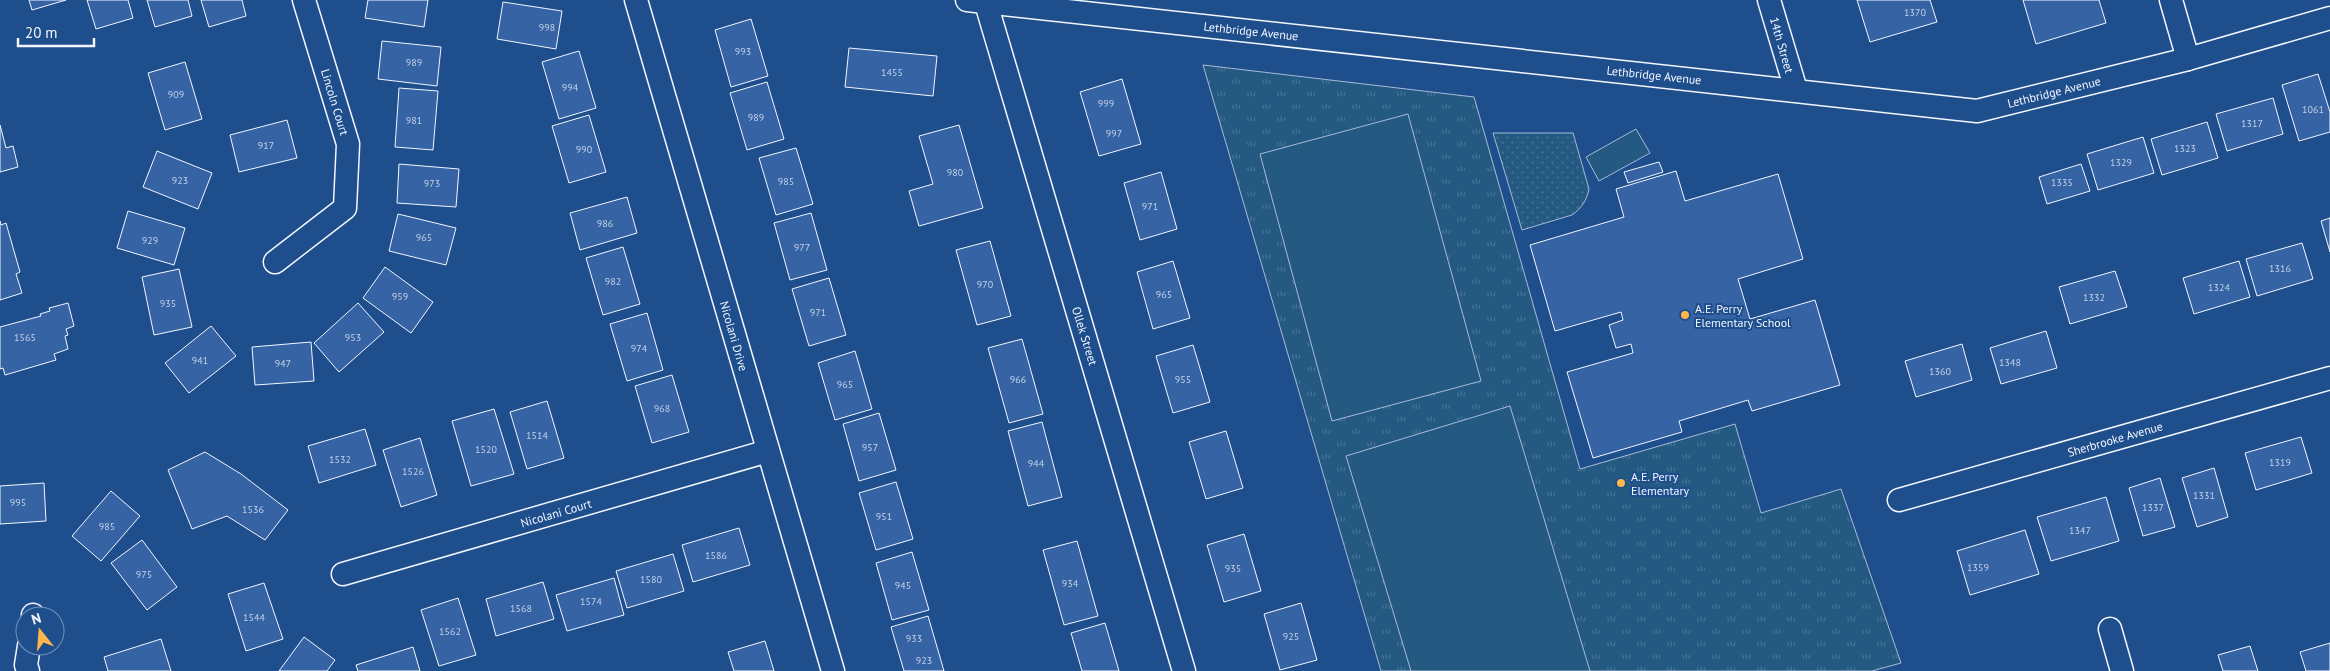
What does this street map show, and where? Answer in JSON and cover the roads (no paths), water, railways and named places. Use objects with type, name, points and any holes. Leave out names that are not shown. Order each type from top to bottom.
[{"type":"street","name":"Lincoln Court","points":[[275,262],[345,208],[348,144],[304,0]]},
{"type":"street","name":"Nicolani Drive","points":[[636,0],[832,671]]},
{"type":"street","name":"14th Street","points":[[1769,0],[1796,90]]},
{"type":"street","points":[[2171,0],[2188,60]]},
{"type":"street","name":"Lethbridge Avenue","points":[[979,1],[1977,110],[2188,60],[2330,18]]},
{"type":"street","name":"Ollek Street","points":[[979,1],[1184,671]]},
{"type":"street","name":"Sherbrooke Avenue","points":[[1900,500],[2330,378]]},
{"type":"street","name":"Nicolani Court","points":[[343,574],[768,452]]},
{"type":"street","points":[[2110,629],[2122,671]]},
{"type":"street","points":[[27,656],[26,665],[28,671]]},
{"type":"place","name":"A.E. Perry Elementary School","points":[[1685,315]]},
{"type":"place","name":"A.E. Perry Elementary","points":[[1621,483]]}]
